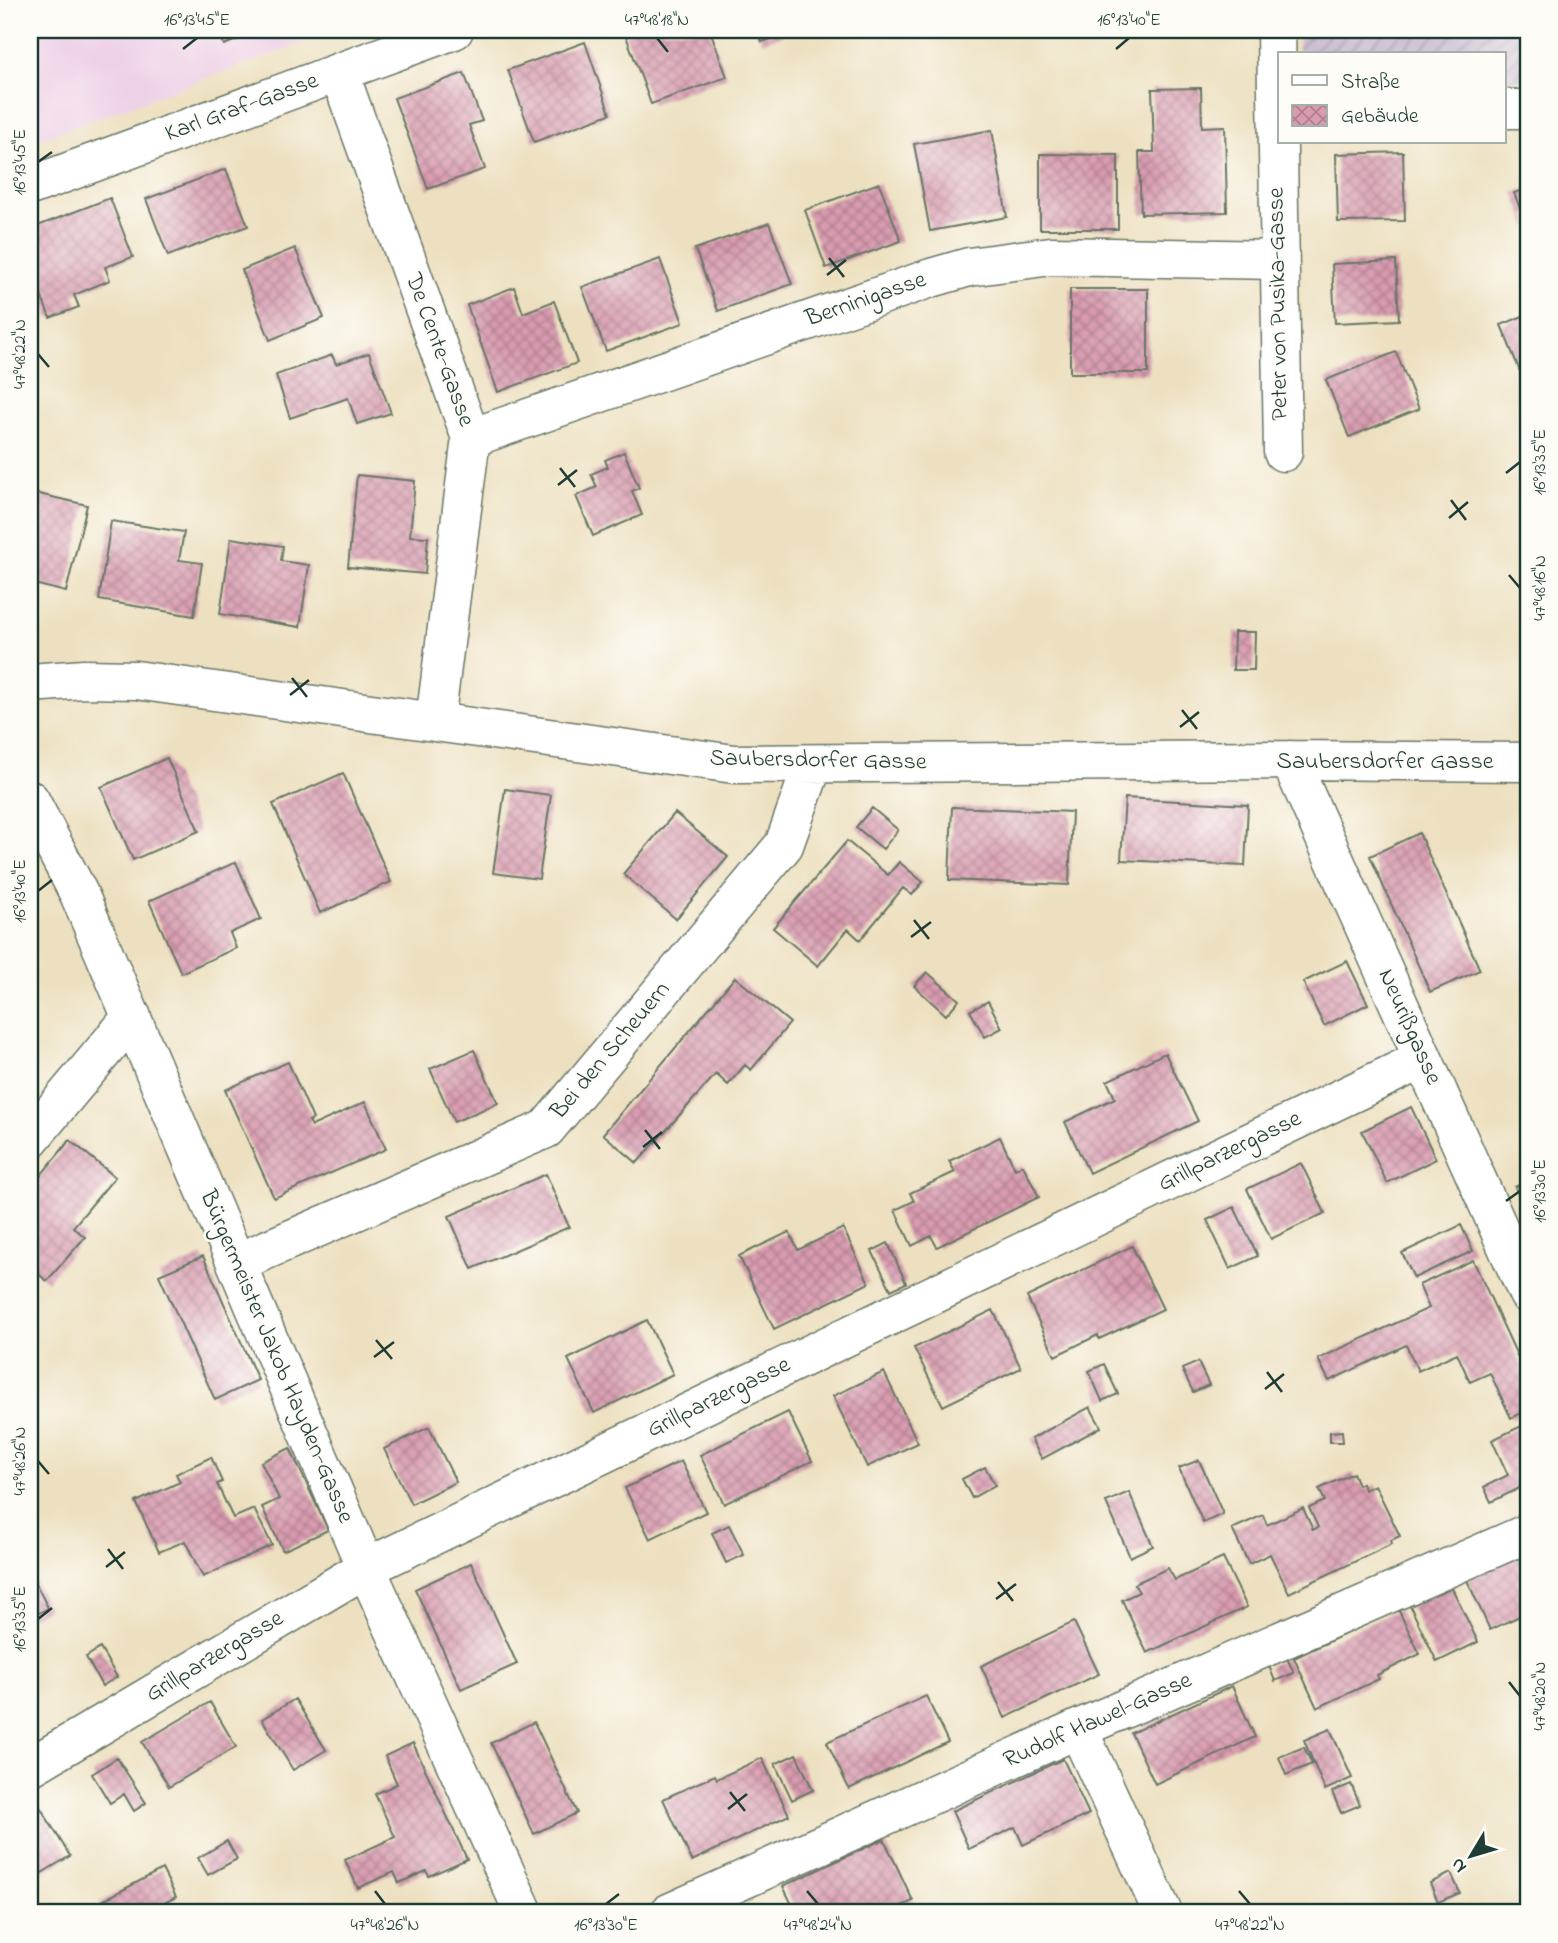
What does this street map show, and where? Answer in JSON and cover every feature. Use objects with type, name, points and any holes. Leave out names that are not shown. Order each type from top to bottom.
[{"type":"street","name":"Karl Graf-Gasse","points":[[30,186],[454,30]]},
{"type":"street","name":"Peter von Pusika-Gasse","points":[[1276,30],[1283,452]]},
{"type":"street","name":"De Cente-Gasse","points":[[339,72],[471,438],[435,722]]},
{"type":"street","points":[[1506,109],[1528,109]]},
{"type":"street","name":"Berninigasse","points":[[471,438],[931,278],[970,267],[1051,256],[1278,260]]},
{"type":"street","name":"Saubersdorfer Gasse","points":[[30,683],[84,679],[136,680],[734,764],[1528,762]]},
{"type":"street","name":"Neurißgasse","points":[[1290,761],[1528,1294]]},
{"type":"street","name":"Bei den Scheuern","points":[[236,1263],[546,1129],[784,845],[813,764]]},
{"type":"street","name":"Bürgermeister Jakob Hayden-Gasse","points":[[30,800],[79,894],[366,1568],[524,1913]]},
{"type":"street","points":[[30,1139],[132,1017]]},
{"type":"street","name":"Grillparzergasse","points":[[30,1767],[366,1568],[1423,1059]]},
{"type":"street","name":"Rudolf Hawel-Gasse","points":[[670,1913],[1078,1729],[1528,1533]]},
{"type":"street","points":[[1078,1729],[1163,1913]]},
{"type":"shaded area","points":[[30,30],[340,30],[30,142]]},
{"type":"shaded area","points":[[1299,30],[1528,30],[1528,80],[1506,80],[1506,52],[1298,52]]},
{"type":"building","points":[[218,30],[263,30],[224,45]]},
{"type":"building","points":[[634,30],[710,30],[727,77],[651,104],[625,33]]},
{"type":"building","points":[[757,30],[796,30],[762,42]]},
{"type":"building","points":[[585,42],[610,114],[534,142],[508,70]]},
{"type":"building","points":[[464,73],[482,121],[469,125],[485,169],[428,189],[394,98]]},
{"type":"building","points":[[1201,88],[1202,127],[1225,126],[1227,212],[1141,214],[1139,152],[1154,152],[1152,89]]},
{"type":"building","points":[[992,130],[1007,217],[930,231],[914,144]]},
{"type":"building","points":[[1403,152],[1405,221],[1338,222],[1336,154]]},
{"type":"building","points":[[1040,154],[1118,155],[1118,229],[1040,229]]},
{"type":"building","points":[[226,169],[248,226],[168,256],[146,199]]},
{"type":"building","points":[[879,183],[901,241],[826,268],[805,210]]},
{"type":"building","points":[[1528,188],[1528,228],[1514,193]]},
{"type":"building","points":[[110,198],[133,257],[105,267],[110,280],[74,295],[79,307],[50,318],[30,268],[30,229]]},
{"type":"building","points":[[769,223],[792,284],[718,311],[695,249]]},
{"type":"building","points":[[295,248],[324,318],[270,340],[242,270]]},
{"type":"building","points":[[660,259],[683,323],[606,351],[582,287]]},
{"type":"building","points":[[1396,261],[1399,320],[1335,323],[1332,264]]},
{"type":"building","points":[[514,287],[523,313],[554,301],[577,363],[498,392],[467,305]]},
{"type":"building","points":[[1070,289],[1148,289],[1148,373],[1070,373]]},
{"type":"building","points":[[1528,314],[1528,371],[1521,374],[1501,325]]},
{"type":"building","points":[[1396,352],[1419,409],[1349,437],[1326,380]]},
{"type":"building","points":[[369,353],[391,413],[357,424],[348,398],[290,418],[276,375],[332,355],[336,364]]},
{"type":"building","points":[[624,452],[639,488],[632,491],[642,515],[593,536],[576,496],[597,487],[591,474],[608,467],[605,460]]},
{"type":"building","points":[[357,475],[415,481],[410,536],[428,537],[425,574],[348,567]]},
{"type":"building","points":[[30,492],[87,505],[66,592],[30,583]]},
{"type":"building","points":[[111,521],[184,532],[179,560],[202,563],[194,616],[99,600]]},
{"type":"building","points":[[231,538],[283,546],[281,561],[309,565],[300,627],[220,614]]},
{"type":"building","points":[[1234,632],[1255,632],[1254,670],[1233,670]]},
{"type":"building","points":[[167,758],[199,831],[133,860],[101,787]]},
{"type":"building","points":[[343,773],[391,882],[320,913],[273,804]]},
{"type":"building","points":[[505,789],[551,795],[539,879],[493,873]]},
{"type":"building","points":[[1125,798],[1248,805],[1245,866],[1121,860]]},
{"type":"building","points":[[952,807],[1072,812],[1069,885],[949,880]]},
{"type":"building","points":[[872,808],[898,830],[883,849],[856,827]]},
{"type":"building","points":[[675,813],[728,857],[676,919],[623,874]]},
{"type":"building","points":[[1419,833],[1480,970],[1430,992],[1370,856]]},
{"type":"building","points":[[847,841],[888,875],[899,862],[923,882],[912,895],[903,888],[860,940],[848,929],[818,966],[773,928]]},
{"type":"building","points":[[236,862],[261,919],[230,933],[236,948],[181,973],[149,901]]},
{"type":"building","points":[[1347,961],[1368,1004],[1324,1026],[1303,982]]},
{"type":"building","points":[[927,972],[959,1000],[946,1015],[914,986]]},
{"type":"building","points":[[735,977],[790,1023],[751,1070],[745,1065],[728,1085],[716,1074],[637,1163],[603,1134]]},
{"type":"building","points":[[988,1001],[1002,1028],[985,1037],[970,1011]]},
{"type":"building","points":[[474,1050],[498,1103],[454,1122],[430,1069]]},
{"type":"building","points":[[1165,1053],[1198,1121],[1089,1173],[1065,1122],[1115,1098],[1107,1081]]},
{"type":"building","points":[[288,1062],[313,1119],[309,1121],[312,1126],[365,1102],[386,1149],[274,1198],[225,1090]]},
{"type":"building","points":[[1411,1107],[1436,1159],[1387,1183],[1362,1131]]},
{"type":"building","points":[[1000,1137],[1015,1169],[1023,1165],[1039,1197],[937,1247],[931,1236],[912,1246],[895,1210],[914,1201],[910,1193],[955,1172],[949,1161]]},
{"type":"building","points":[[70,1140],[115,1177],[73,1227],[85,1237],[47,1281],[30,1267],[30,1188]]},
{"type":"building","points":[[1301,1163],[1325,1213],[1271,1239],[1247,1189]]},
{"type":"building","points":[[546,1174],[569,1227],[472,1269],[449,1216]]},
{"type":"building","points":[[1528,1180],[1528,1215],[1515,1187]]},
{"type":"building","points":[[1234,1207],[1258,1256],[1230,1269],[1207,1220]]},
{"type":"building","points":[[1461,1225],[1473,1251],[1414,1278],[1402,1253]]},
{"type":"building","points":[[843,1228],[869,1283],[774,1329],[739,1256],[789,1232],[798,1250]]},
{"type":"building","points":[[888,1243],[906,1283],[891,1290],[872,1251]]},
{"type":"building","points":[[1132,1246],[1163,1309],[1055,1356],[1027,1297]]},
{"type":"building","points":[[203,1256],[258,1380],[215,1400],[159,1275]]},
{"type":"building","points":[[1473,1260],[1528,1379],[1528,1410],[1511,1418],[1490,1373],[1470,1382],[1457,1353],[1418,1371],[1406,1345],[1329,1381],[1318,1359],[1429,1308],[1419,1285]]},
{"type":"building","points":[[993,1310],[1021,1368],[943,1406],[914,1348]]},
{"type":"building","points":[[647,1320],[673,1374],[594,1413],[568,1359]]},
{"type":"building","points":[[1198,1362],[1209,1385],[1193,1392],[1182,1369]]},
{"type":"building","points":[[1104,1364],[1118,1394],[1102,1401],[1089,1371]]},
{"type":"building","points":[[884,1372],[918,1443],[867,1467],[833,1396]]},
{"type":"building","points":[[1090,1407],[1101,1427],[1042,1459],[1031,1439]]},
{"type":"building","points":[[788,1412],[812,1461],[724,1504],[700,1455]]},
{"type":"building","points":[[1528,1423],[1528,1484],[1491,1502],[1484,1487],[1508,1475],[1492,1440]]},
{"type":"building","points":[[429,1427],[456,1482],[411,1504],[384,1449]]},
{"type":"building","points":[[1342,1431],[1343,1442],[1330,1442],[1330,1432]]},
{"type":"building","points":[[290,1448],[328,1530],[283,1551],[262,1507],[279,1499],[261,1462]]},
{"type":"building","points":[[211,1457],[222,1482],[217,1484],[233,1518],[254,1509],[272,1545],[203,1577],[185,1541],[159,1552],[136,1502],[180,1482],[176,1474]]},
{"type":"building","points":[[1199,1460],[1223,1514],[1203,1523],[1179,1468]]},
{"type":"building","points":[[681,1461],[706,1512],[650,1539],[625,1488]]},
{"type":"building","points":[[985,1467],[995,1485],[972,1498],[962,1479]]},
{"type":"building","points":[[1353,1473],[1358,1485],[1362,1483],[1364,1490],[1375,1485],[1400,1536],[1391,1540],[1392,1544],[1289,1593],[1270,1554],[1249,1564],[1232,1529],[1263,1515],[1267,1525],[1303,1508],[1313,1530],[1318,1527],[1309,1508],[1325,1501],[1319,1489]]},
{"type":"building","points":[[1129,1492],[1153,1546],[1130,1557],[1106,1502]]},
{"type":"building","points":[[729,1525],[744,1555],[726,1563],[712,1533]]},
{"type":"building","points":[[1528,1552],[1528,1612],[1490,1630],[1467,1580]]},
{"type":"building","points":[[1223,1558],[1247,1607],[1147,1653],[1122,1600],[1139,1592],[1134,1584],[1168,1568],[1175,1580]]},
{"type":"building","points":[[471,1563],[517,1664],[461,1689],[415,1589]]},
{"type":"building","points":[[30,1572],[48,1608],[30,1618]]},
{"type":"building","points":[[1451,1586],[1478,1642],[1437,1662],[1410,1606]]},
{"type":"building","points":[[1398,1609],[1420,1654],[1377,1675],[1379,1679],[1317,1708],[1294,1658]]},
{"type":"building","points":[[1074,1622],[1099,1674],[1005,1718],[981,1666]]},
{"type":"building","points":[[100,1648],[117,1677],[102,1686],[86,1657]]},
{"type":"building","points":[[1287,1658],[1294,1673],[1275,1681],[1269,1666]]},
{"type":"building","points":[[1232,1686],[1255,1737],[1155,1784],[1131,1733]]},
{"type":"building","points":[[926,1696],[948,1742],[849,1789],[827,1742]]},
{"type":"building","points":[[295,1699],[326,1750],[293,1770],[262,1719]]},
{"type":"building","points":[[210,1702],[236,1747],[169,1787],[142,1742]]},
{"type":"building","points":[[534,1722],[577,1813],[534,1834],[491,1743]]},
{"type":"building","points":[[1330,1729],[1352,1778],[1325,1790],[1304,1740]]},
{"type":"building","points":[[413,1743],[467,1859],[429,1876],[426,1871],[399,1883],[394,1872],[358,1888],[345,1860],[395,1837],[375,1794],[397,1784],[385,1756]]},
{"type":"building","points":[[1304,1747],[1312,1764],[1286,1775],[1279,1757]]},
{"type":"building","points":[[796,1754],[813,1790],[792,1800],[775,1764]]},
{"type":"building","points":[[117,1758],[146,1803],[134,1811],[124,1794],[110,1803],[92,1774]]},
{"type":"building","points":[[762,1758],[789,1815],[692,1861],[663,1799],[715,1775],[717,1779]]},
{"type":"building","points":[[1063,1759],[1089,1814],[1023,1845],[1015,1827],[969,1849],[952,1811]]},
{"type":"building","points":[[1351,1784],[1360,1805],[1341,1813],[1332,1792]]},
{"type":"building","points":[[37,1802],[70,1856],[30,1880],[30,1806]]},
{"type":"building","points":[[884,1839],[913,1901],[886,1913],[860,1913],[858,1910],[852,1913],[796,1913],[783,1886]]},
{"type":"building","points":[[227,1841],[237,1859],[208,1875],[198,1858]]},
{"type":"building","points":[[162,1869],[176,1897],[144,1913],[106,1913],[100,1902]]},
{"type":"building","points":[[1451,1873],[1460,1893],[1438,1902],[1430,1883]]}]
